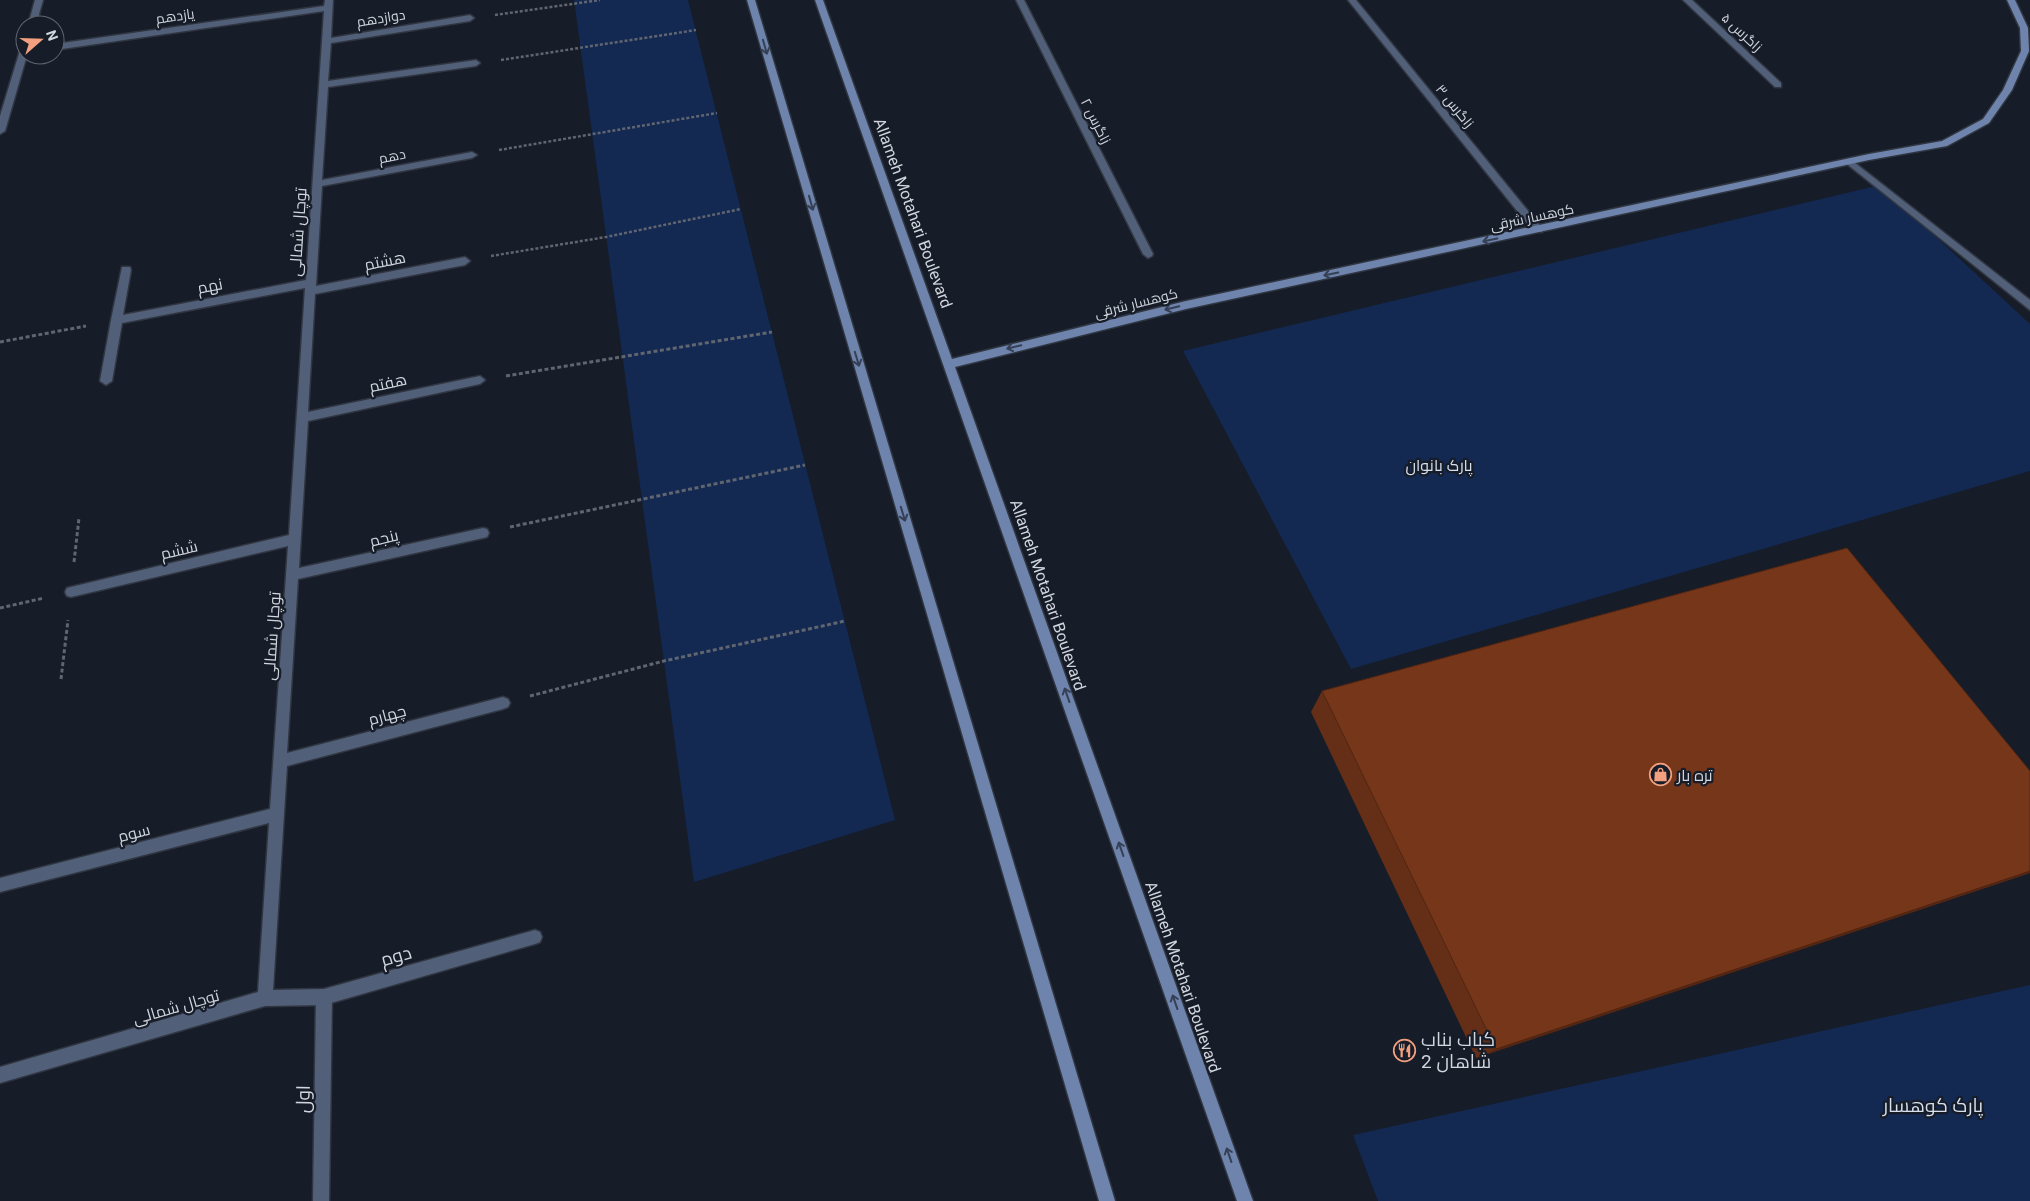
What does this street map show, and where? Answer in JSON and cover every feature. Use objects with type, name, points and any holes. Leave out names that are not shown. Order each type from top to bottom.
[{"type":"main road","points":[[751,0],[1107,1201]]},
{"type":"main road","name":"Allameh Motahari Boulevard","points":[[819,0],[1246,1201]]},
{"type":"main road","name":"کوهسار شرقی","points":[[949,364],[1186,305],[1850,162],[1944,144],[1986,121],[2007,90],[2025,51],[2024,28],[2012,0]]},
{"type":"street","points":[[35,15],[39,0]]},
{"type":"street","name":"زاگرس ۲","points":[[1020,0],[1148,254]]},
{"type":"street","name":"زاگرس ۳","points":[[1352,0],[1538,230]]},
{"type":"street","name":"زاگرس ۵","points":[[1687,0],[1778,85]]},
{"type":"street","name":"توچال شمالی","points":[[0,1075],[265,998],[328,4]]},
{"type":"street","name":"یازدهم","points":[[65,45],[328,4]]},
{"type":"street","name":"دوازدهم","points":[[326,41],[470,18]]},
{"type":"street","points":[[323,85],[476,63]]},
{"type":"street","points":[[0,131],[4,102],[19,65]]},
{"type":"street","name":"دهم","points":[[317,184],[472,155]]},
{"type":"street","points":[[1850,162],[2030,306]]},
{"type":"street","name":"هشتم","points":[[310,287],[466,261]]},
{"type":"street","points":[[106,380],[126,270]]},
{"type":"street","name":"نهم","points":[[116,320],[310,287]]},
{"type":"street","name":"هفتم","points":[[302,418],[480,380]]},
{"type":"street","name":"پنجم","points":[[292,575],[483,533]]},
{"type":"street","name":"ششم","points":[[71,592],[295,539]]},
{"type":"street","name":"چهارم","points":[[280,761],[503,703]]},
{"type":"street","name":"سوم","points":[[0,885],[277,814]]},
{"type":"street","name":"دوم","points":[[265,998],[324,997],[535,937]]},
{"type":"street","name":"اول","points":[[321,1201],[324,997]]},
{"type":"path","points":[[470,18],[600,0]]},
{"type":"path","points":[[476,63],[696,30]]},
{"type":"path","points":[[472,155],[717,113]]},
{"type":"path","points":[[466,261],[606,237],[741,209]]},
{"type":"path","points":[[0,342],[116,320]]},
{"type":"path","points":[[480,380],[772,332]]},
{"type":"path","points":[[483,533],[805,465]]},
{"type":"path","points":[[0,608],[71,592]]},
{"type":"path","points":[[503,703],[664,662],[845,621]]},
{"type":"green space","points":[[574,0],[688,0],[895,820],[694,882]]},
{"type":"green space","name":"پارک بانوان","points":[[1880,185],[2030,324],[2030,471],[1351,669],[1183,351]]},
{"type":"green space","name":"پارک کوهسار","points":[[2030,985],[2030,1201],[1378,1201],[1353,1135]]},
{"type":"building","name":"تره بار","points":[[1847,548],[2030,771],[2030,871],[1496,1049],[1322,691]]},
{"type":"place","name":"تره بار","points":[[1661,775]]},
{"type":"place","name":"کباب بناب شاهان 2","points":[[1405,1050]]}]
